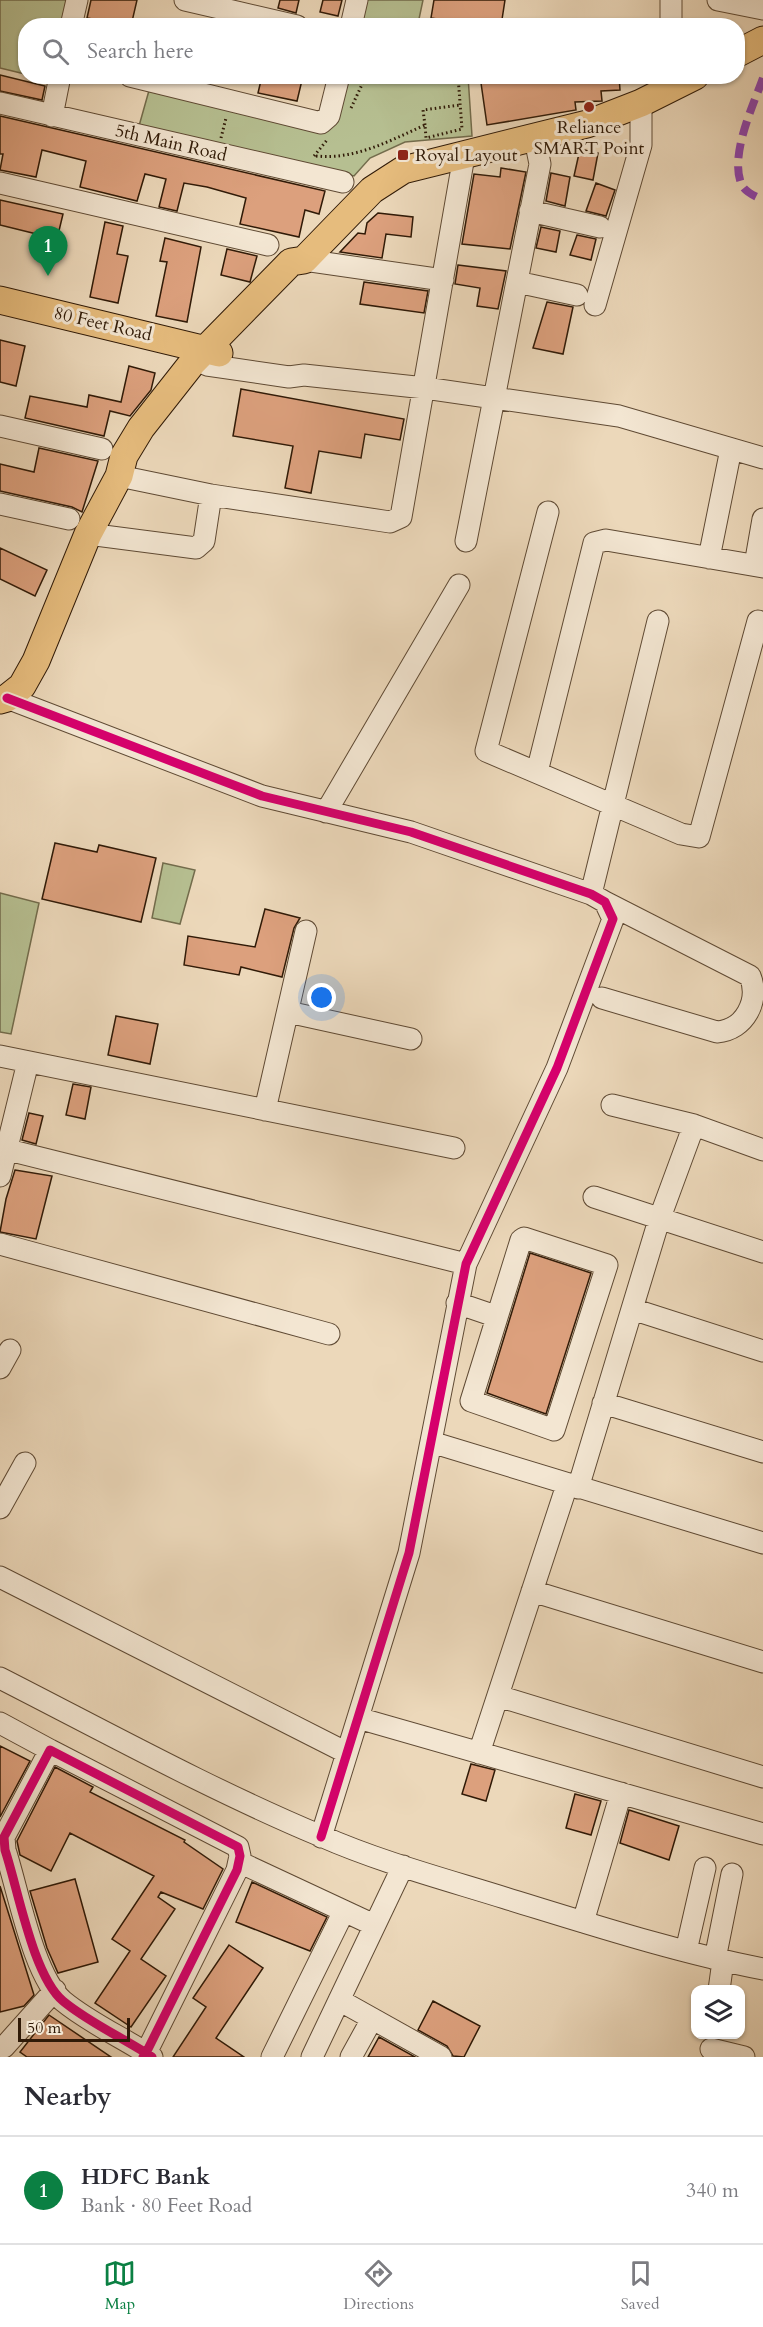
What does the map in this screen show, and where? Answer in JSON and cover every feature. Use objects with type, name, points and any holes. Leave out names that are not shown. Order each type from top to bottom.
[{"type":"main road","points":[[745,50],[763,40]]},
{"type":"main road","points":[[4,699],[21,686],[36,661],[79,527],[119,476],[124,456],[141,428],[291,262],[304,260],[372,190],[403,170],[435,160],[464,156],[535,139],[587,124],[641,103],[675,84]]},
{"type":"main road","name":"80 Feet Road","points":[[0,300],[206,357]]},
{"type":"main road","name":"80 Feet Road","points":[[0,319],[206,357]]},
{"type":"street","points":[[73,18],[77,0]]},
{"type":"street","points":[[185,0],[263,18]]},
{"type":"street","points":[[353,18],[357,0]]},
{"type":"street","points":[[671,0],[671,18]]},
{"type":"street","points":[[718,0],[763,9]]},
{"type":"street","points":[[52,116],[58,84]]},
{"type":"street","points":[[161,84],[324,122],[329,116],[337,84]]},
{"type":"street","name":"5th Main Road","points":[[0,103],[343,182]]},
{"type":"street","points":[[517,282],[586,300],[641,145],[641,103]]},
{"type":"street","points":[[466,541],[540,164],[535,139]]},
{"type":"street","points":[[119,476],[211,495],[390,522],[401,517],[464,156]]},
{"type":"street","points":[[0,183],[268,245]]},
{"type":"street","points":[[530,211],[600,227]]},
{"type":"street","points":[[304,260],[443,280]]},
{"type":"street","points":[[206,357],[289,364],[304,375],[425,388],[619,416],[763,458]]},
{"type":"street","points":[[0,426],[102,449]]},
{"type":"street","points":[[709,558],[731,449]]},
{"type":"street","points":[[0,504],[79,527],[196,548],[204,541],[211,495]]},
{"type":"street","points":[[548,512],[486,751],[681,834],[699,837],[758,621]]},
{"type":"street","points":[[537,772],[594,543],[606,540],[759,566],[763,519]]},
{"type":"street","points":[[326,812],[459,585]]},
{"type":"street","points":[[321,1837],[409,1553],[466,1264],[557,1068],[613,919],[598,898],[612,805],[658,621]]},
{"type":"street","points":[[4,699],[262,796],[411,832],[598,898],[750,976],[755,994],[744,1020],[729,1031],[717,1032],[602,998]]},
{"type":"street","points":[[265,1110],[306,931]]},
{"type":"street","points":[[288,1012],[411,1039]]},
{"type":"street","points":[[0,1056],[454,1148]]},
{"type":"street","points":[[0,1176],[3,1149],[28,1062]]},
{"type":"street","points":[[612,1105],[694,1125],[763,1150]]},
{"type":"street","points":[[479,1753],[532,1591],[603,1403],[658,1220],[694,1125]]},
{"type":"street","points":[[3,1149],[466,1264]]},
{"type":"street","points":[[594,1197],[658,1220],[763,1252]]},
{"type":"street","points":[[523,1238],[606,1263],[556,1429],[472,1402],[495,1316],[523,1238]]},
{"type":"street","points":[[0,1244],[329,1334]]},
{"type":"street","points":[[457,1303],[495,1316]]},
{"type":"street","points":[[632,1308],[763,1351]]},
{"type":"street","points":[[603,1403],[763,1452]]},
{"type":"street","points":[[431,1442],[763,1543]]},
{"type":"street","points":[[0,1508],[25,1463]]},
{"type":"street","points":[[0,1577],[347,1753]]},
{"type":"street","points":[[532,1591],[763,1662]]},
{"type":"street","points":[[0,1678],[141,1750],[321,1837],[403,1866],[583,1922],[719,1960],[763,1969]]},
{"type":"street","points":[[498,1696],[763,1777]]},
{"type":"street","points":[[358,1718],[763,1834]]},
{"type":"street","points":[[0,1723],[238,1847],[239,1862],[147,2056],[62,2000],[45,1977],[34,1947],[5,1850],[4,1837],[50,1750]]},
{"type":"street","points":[[583,1922],[621,1793]]},
{"type":"street","points":[[239,1862],[374,1925]]},
{"type":"street","points":[[312,2057],[403,1866]]},
{"type":"street","points":[[686,1951],[705,1868]]},
{"type":"street","points":[[719,1985],[719,1960],[732,1874]]},
{"type":"street","points":[[272,2057],[344,1911]]},
{"type":"street","points":[[6,2049],[55,1990]]},
{"type":"street","points":[[339,2000],[441,2057]]},
{"type":"street","points":[[351,2057],[372,2019]]},
{"type":"street","points":[[711,2047],[744,2057]]},
{"type":"path","points":[[459,84],[462,129],[426,138],[423,110],[460,105]]},
{"type":"path","points":[[220,142],[231,102]]},
{"type":"path","points":[[314,156],[328,157],[364,152],[425,125]]},
{"type":"green space","points":[[0,0],[67,0],[63,18],[18,18],[18,72],[0,68]]},
{"type":"green space","points":[[364,0],[423,0],[419,18],[360,18]]},
{"type":"green space","points":[[341,84],[469,84],[472,136],[405,142],[370,158],[354,176],[139,126],[150,87],[312,129]]},
{"type":"green space","points":[[163,863],[195,870],[180,924],[152,918]]},
{"type":"green space","points":[[0,893],[39,903],[11,1034],[0,1032]]},
{"type":"building","points":[[91,0],[137,0],[133,18],[87,18]]},
{"type":"building","points":[[280,0],[299,0],[296,13],[278,8]]},
{"type":"building","points":[[323,0],[342,0],[338,16],[320,12]]},
{"type":"building","points":[[434,0],[505,0],[502,18],[431,18]]},
{"type":"building","points":[[0,75],[18,79],[18,84],[45,86],[42,100],[0,91]]},
{"type":"building","points":[[260,84],[301,84],[297,101],[258,93]]},
{"type":"building","points":[[481,84],[620,84],[620,90],[601,91],[602,101],[575,102],[576,110],[487,125]]},
{"type":"building","points":[[0,116],[325,191],[319,214],[305,210],[299,237],[240,224],[246,198],[184,183],[177,211],[159,207],[166,179],[145,174],[137,201],[80,187],[86,161],[42,150],[36,177],[0,170],[3,154],[0,154]]},
{"type":"building","points":[[580,149],[598,153],[593,180],[574,176]]},
{"type":"building","points":[[501,168],[526,172],[510,249],[462,244],[474,174],[500,177]]},
{"type":"building","points":[[551,173],[570,177],[565,206],[546,201]]},
{"type":"building","points":[[596,183],[615,190],[606,216],[586,211]]},
{"type":"building","points":[[0,200],[63,214],[57,239],[0,225]]},
{"type":"building","points":[[378,213],[413,217],[411,237],[386,234],[382,258],[340,252],[358,233],[365,234],[367,223]]},
{"type":"building","points":[[105,222],[123,226],[117,254],[128,256],[118,303],[90,297]]},
{"type":"building","points":[[541,227],[560,231],[556,252],[536,248]]},
{"type":"building","points":[[577,235],[596,239],[591,260],[570,255]]},
{"type":"building","points":[[165,238],[201,247],[187,322],[156,316],[167,262],[160,261]]},
{"type":"building","points":[[227,249],[257,256],[250,282],[221,275]]},
{"type":"building","points":[[458,265],[506,271],[498,309],[477,306],[480,288],[455,284]]},
{"type":"building","points":[[364,282],[428,291],[424,313],[360,304]]},
{"type":"building","points":[[547,302],[573,307],[563,354],[533,348]]},
{"type":"building","points":[[0,340],[25,346],[16,386],[0,382]]},
{"type":"building","points":[[129,366],[155,373],[151,390],[130,416],[110,411],[104,436],[25,418],[30,396],[87,407],[89,395],[121,402]]},
{"type":"building","points":[[241,389],[404,419],[400,440],[365,434],[361,458],[319,451],[311,493],[285,488],[293,446],[233,436]]},
{"type":"building","points":[[39,448],[98,461],[82,512],[72,507],[0,491],[0,464],[34,472]]},
{"type":"building","points":[[0,548],[47,570],[35,596],[0,579]]},
{"type":"building","points":[[55,843],[97,852],[99,845],[156,858],[141,922],[42,899]]},
{"type":"building","points":[[265,909],[300,918],[294,928],[282,977],[241,967],[239,975],[184,965],[188,936],[255,947]]},
{"type":"building","points":[[116,1016],[158,1024],[150,1064],[108,1055]]},
{"type":"building","points":[[73,1084],[91,1087],[85,1119],[66,1115]]},
{"type":"building","points":[[29,1113],[43,1116],[36,1144],[22,1140]]},
{"type":"building","points":[[15,1170],[52,1176],[36,1239],[0,1232],[6,1199]]},
{"type":"building","points":[[530,1253],[591,1273],[546,1414],[487,1393]]},
{"type":"building","points":[[0,1746],[30,1761],[0,1817]]},
{"type":"building","points":[[471,1764],[495,1770],[486,1801],[462,1794]]},
{"type":"building","points":[[55,1767],[93,1787],[90,1792],[185,1840],[184,1842],[223,1869],[203,1909],[161,1892],[158,1897],[175,1909],[141,1959],[166,1976],[131,2027],[95,2003],[130,1951],[112,1939],[154,1876],[70,1833],[51,1871],[20,1855],[17,1841]]},
{"type":"building","points":[[575,1794],[601,1801],[591,1835],[566,1828]]},
{"type":"building","points":[[629,1810],[679,1826],[669,1860],[620,1843]]},
{"type":"building","points":[[75,1879],[98,1962],[58,1973],[47,1948],[30,1891]]},
{"type":"building","points":[[252,1882],[327,1917],[310,1951],[236,1922]]},
{"type":"building","points":[[0,1886],[34,1995],[24,2006],[0,2012]]},
{"type":"building","points":[[229,1945],[263,1968],[216,2038],[244,2057],[173,2057],[206,2007],[193,1998]]},
{"type":"building","points":[[433,2001],[480,2026],[464,2057],[453,2056],[447,2046],[418,2030]]},
{"type":"building","points":[[49,2015],[111,2057],[27,2057],[20,2052]]},
{"type":"building","points":[[379,2037],[415,2057],[368,2057]]},
{"type":"marked path","points":[[763,78],[744,130],[738,158],[741,183],[750,193],[763,200]]},
{"type":"cycle path","points":[[7,698],[262,796],[411,832],[591,894],[605,902],[613,919],[557,1068],[466,1264],[409,1553],[321,1837]]},
{"type":"cycle path","points":[[143,2057],[146,2053],[237,1870],[240,1856],[238,1847],[50,1750],[4,1837],[5,1850],[35,1953],[52,1989],[63,2001],[93,2022],[136,2047],[146,2053],[152,2057]]},
{"type":"place","name":"Reliance SMART Point","points":[[589,107]]},
{"type":"place","name":"Royal Layout","points":[[403,155]]},
{"type":"place","name":"HDFC Bank","points":[[48,276]]}]
